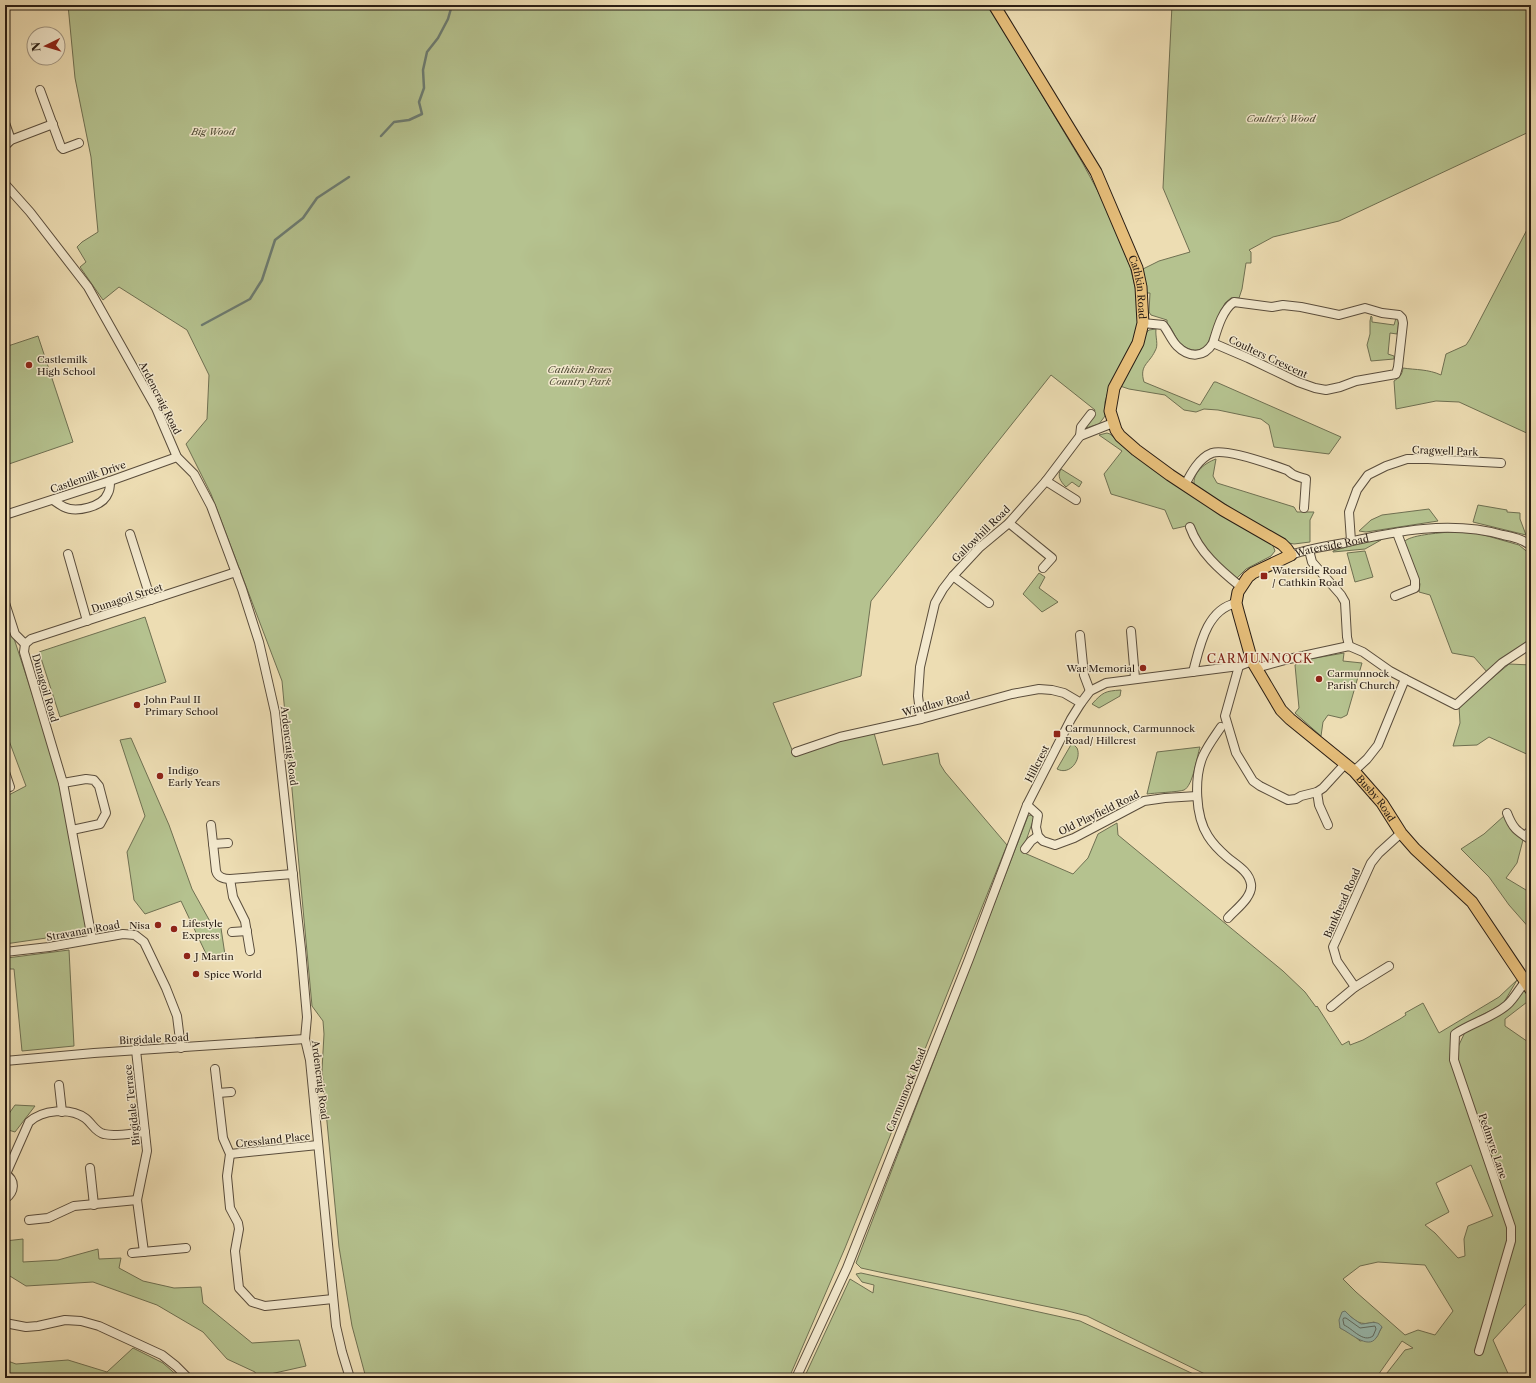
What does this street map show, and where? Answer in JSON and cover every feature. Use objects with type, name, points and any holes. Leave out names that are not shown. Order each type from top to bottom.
[{"type":"main road","name":"Cathkin Road","points":[[994,5],[1096,172],[1137,268],[1141,287],[1143,323],[1138,343],[1114,388],[1110,411],[1113,423],[1120,436],[1136,450],[1185,485],[1223,510],[1282,544],[1291,555]]},
{"type":"main road","name":"Waterside Road","points":[[1236,603],[1238,592],[1248,577],[1253,573],[1291,555]]},
{"type":"main road","name":"Busby Road","points":[[1236,603],[1254,664],[1281,710],[1350,768],[1382,803],[1401,833],[1415,849],[1472,902],[1507,952],[1528,986]]},
{"type":"street","points":[[40,90],[61,147],[63,149],[79,143]]},
{"type":"street","points":[[5,123],[12,140]]},
{"type":"street","points":[[5,146],[12,140],[53,124]]},
{"type":"street","name":"Ardencraig Road","points":[[5,184],[30,212],[88,287],[156,408],[177,457],[194,474],[211,506],[236,572],[259,642],[275,712],[301,949],[306,1017],[305,1039],[310,1060],[333,1299],[342,1352],[350,1378]]},
{"type":"street","name":"Coulters Crescent","points":[[1143,323],[1163,324],[1178,347],[1187,352],[1200,355],[1209,350],[1223,316],[1229,305],[1234,302],[1272,307],[1301,307],[1339,315],[1365,308],[1382,313],[1398,314],[1402,318],[1403,323],[1396,374],[1356,381],[1326,390],[1307,386],[1213,343]]},
{"type":"street","name":"Gallowhill Road","points":[[921,719],[918,696],[920,667],[935,602],[952,576],[979,548],[1009,523],[1046,481],[1080,436],[1081,427],[1091,414]]},
{"type":"street","points":[[1080,436],[1113,423]]},
{"type":"street","points":[[1185,485],[1198,463],[1212,453],[1229,454],[1257,460],[1289,471],[1294,475],[1306,479],[1304,508]]},
{"type":"street","name":"Castlemilk Drive","points":[[5,515],[110,481],[177,457]]},
{"type":"street","name":"Cragwell Park","points":[[1351,541],[1348,512],[1358,490],[1368,475],[1386,466],[1407,459],[1428,458],[1501,463]]},
{"type":"street","points":[[53,500],[64,508],[74,510],[87,508],[99,503],[108,495],[110,481]]},
{"type":"street","points":[[1046,481],[1076,500]]},
{"type":"street","points":[[1009,523],[1052,558],[1043,568]]},
{"type":"street","name":"Waterside Road","points":[[1291,555],[1351,541],[1397,533],[1453,526],[1491,531],[1522,540],[1531,546]]},
{"type":"street","points":[[1190,527],[1194,537],[1210,560],[1241,586]]},
{"type":"street","points":[[1395,596],[1416,588],[1415,580],[1397,533]]},
{"type":"street","points":[[130,534],[151,600]]},
{"type":"street","points":[[1309,550],[1312,562],[1341,595],[1345,602],[1349,646],[1363,652],[1390,671],[1456,705],[1502,663],[1531,644]]},
{"type":"street","points":[[68,554],[87,621]]},
{"type":"street","name":"Dunagoil Street","points":[[25,644],[30,639],[236,572]]},
{"type":"street","points":[[952,576],[989,603]]},
{"type":"street","name":"Dunagoil Road","points":[[5,603],[15,634],[25,644],[24,652],[63,783],[92,938]]},
{"type":"street","points":[[1193,672],[1203,635],[1209,624],[1220,611],[1229,604],[1236,603]]},
{"type":"street","points":[[1131,631],[1136,678]]},
{"type":"street","points":[[1080,635],[1084,675],[1090,692]]},
{"type":"street","name":"Hillcrest","points":[[1027,806],[1071,719],[1081,703],[1090,692],[1106,683],[1289,659],[1349,646]]},
{"type":"street","points":[[1239,666],[1225,716],[1236,753],[1253,781],[1288,800],[1317,792],[1337,775],[1367,759],[1378,745],[1405,679]]},
{"type":"street","name":"Windlaw Road","points":[[796,752],[840,737],[921,719],[1012,694],[1039,689],[1052,690],[1064,694],[1081,703]]},
{"type":"street","points":[[1221,727],[1214,744],[1203,756],[1197,777],[1197,796],[1202,822],[1208,835],[1227,857],[1244,870],[1251,884],[1250,892],[1247,898],[1233,916]]},
{"type":"street","points":[[5,772],[10,787]]},
{"type":"street","points":[[63,783],[86,779],[94,780],[99,786],[106,813],[100,824],[72,830]]},
{"type":"street","points":[[1317,792],[1319,805],[1328,825]]},
{"type":"street","name":"Old Playfield Road","points":[[1038,836],[1048,844],[1055,845],[1063,843],[1144,801],[1197,796]]},
{"type":"street","points":[[1025,850],[1031,841],[1038,836],[1036,827],[1038,815],[1027,806]]},
{"type":"street","name":"Carmunnock Road","points":[[796,1378],[847,1268],[969,959],[1027,806]]},
{"type":"street","points":[[1507,813],[1512,826],[1528,838],[1531,830]]},
{"type":"street","points":[[211,825],[217,874],[221,878],[230,879],[293,874]]},
{"type":"street","name":"Bankhead Road","points":[[1355,987],[1337,962],[1333,947],[1371,863],[1379,853],[1401,833]]},
{"type":"street","points":[[213,844],[228,843]]},
{"type":"street","points":[[230,879],[233,897],[245,921],[250,951]]},
{"type":"street","points":[[232,932],[247,931]]},
{"type":"street","name":"Stravanan Road","points":[[5,952],[49,947],[92,938],[123,934],[135,935],[144,942],[166,988],[177,1016],[181,1048]]},
{"type":"street","points":[[1331,1007],[1355,987],[1388,966]]},
{"type":"street","name":"Pedmyre Lane","points":[[1479,1351],[1511,1241],[1511,1227],[1454,1060],[1455,1034],[1465,1027],[1490,1016],[1509,1004],[1528,986]]},
{"type":"street","name":"Birgidale Road","points":[[5,1062],[136,1050],[305,1039]]},
{"type":"street","name":"Birgidale Terrace","points":[[136,1050],[145,1132],[146,1157],[137,1200],[144,1252]]},
{"type":"street","points":[[215,1069],[223,1138],[230,1154],[227,1176],[230,1208],[239,1228],[234,1251],[240,1288],[252,1302],[266,1306],[333,1299]]},
{"type":"street","points":[[60,1085],[62,1112]]},
{"type":"street","points":[[218,1093],[231,1092]]},
{"type":"street","points":[[5,1199],[13,1190],[12,1180],[6,1174],[29,1122],[35,1117],[42,1114],[70,1112],[85,1118],[103,1134],[112,1135],[145,1132]]},
{"type":"street","name":"Cressland Place","points":[[230,1154],[318,1146]]},
{"type":"street","points":[[90,1168],[94,1205]]},
{"type":"street","points":[[29,1220],[48,1218],[69,1207],[137,1200]]},
{"type":"street","points":[[132,1254],[186,1248]]},
{"type":"street","points":[[5,1323],[38,1326],[65,1320],[81,1321],[99,1326],[162,1355],[188,1378]]},
{"type":"green space","name":"Cathkin Braes Country Park","points":[[68,5],[988,5],[1082,162],[1107,208],[1130,266],[1139,304],[1135,337],[1110,385],[1105,402],[1105,416],[1099,424],[1086,428],[1095,410],[1051,375],[871,601],[861,676],[773,703],[795,757],[824,746],[874,733],[883,765],[938,753],[940,764],[945,772],[1007,845],[845,1248],[789,1378],[366,1378],[352,1326],[339,1247],[322,1070],[324,1034],[323,1021],[312,1006],[282,681],[211,494],[186,444],[207,419],[209,375],[187,330],[119,287],[103,300],[80,267],[86,262],[77,247],[98,232],[91,157],[75,78]]},
{"type":"green space","name":"Coulter's Wood","points":[[1172,5],[1531,5],[1531,131],[1339,221],[1273,237],[1249,250],[1251,252],[1251,263],[1246,263],[1239,298],[1231,298],[1225,303],[1207,345],[1204,348],[1196,350],[1189,349],[1179,342],[1167,323],[1167,320],[1151,315],[1149,312],[1150,293],[1146,293],[1143,269],[1159,261],[1190,252],[1163,188]]},
{"type":"green space","points":[[1531,222],[1531,435],[1459,402],[1436,401],[1396,409],[1394,381],[1400,376],[1403,368],[1427,371],[1441,375],[1446,354],[1466,345]]},
{"type":"green space","points":[[1371,316],[1372,322],[1394,325],[1396,318],[1398,317],[1397,334],[1390,333],[1388,354],[1394,356],[1394,359],[1371,361],[1367,345],[1370,334]]},
{"type":"green space","points":[[1156,329],[1156,349],[1145,365],[1143,372],[1144,382],[1200,405],[1214,382],[1216,382],[1341,437],[1329,454],[1274,447],[1269,425],[1261,419],[1218,410],[1204,409],[1196,412],[1184,410],[1165,395],[1120,386],[1147,332],[1149,330]]},
{"type":"green space","points":[[38,336],[73,442],[9,464],[5,452],[5,347]]},
{"type":"green space","points":[[1107,433],[1126,448],[1272,543],[1275,551],[1271,556],[1246,569],[1236,579],[1221,567],[1186,526],[1173,529],[1165,510],[1111,494],[1104,474],[1122,451],[1099,435]]},
{"type":"green space","points":[[1216,459],[1213,476],[1217,483],[1294,507],[1297,512],[1314,512],[1310,520],[1310,542],[1294,544],[1289,543],[1195,488],[1194,479],[1196,474],[1207,463]]},
{"type":"green space","points":[[1061,469],[1082,482],[1079,487],[1072,482],[1066,487],[1062,483],[1059,474]]},
{"type":"green space","points":[[1478,505],[1507,510],[1507,512],[1520,513],[1520,519],[1526,535],[1473,522]]},
{"type":"green space","points":[[1429,509],[1438,521],[1366,532],[1359,531],[1371,520],[1382,515]]},
{"type":"green space","points":[[1450,532],[1477,533],[1519,545],[1531,555],[1531,640],[1515,650],[1487,672],[1474,657],[1452,653],[1430,595],[1419,592],[1420,584],[1404,542],[1418,536]]},
{"type":"green space","points":[[1381,540],[1365,549],[1333,552],[1366,541]]},
{"type":"green space","points":[[1365,551],[1373,577],[1355,582],[1347,553]]},
{"type":"green space","points":[[1039,573],[1045,577],[1039,588],[1058,602],[1042,612],[1023,594]]},
{"type":"green space","points":[[5,611],[60,779],[88,932],[5,944],[5,797],[26,786],[5,730]]},
{"type":"green space","points":[[145,617],[166,682],[60,717],[39,652]]},
{"type":"green space","points":[[1344,653],[1343,661],[1362,663],[1347,715],[1341,718],[1328,715],[1323,722],[1321,736],[1295,713],[1299,708],[1295,665],[1304,660]]},
{"type":"green space","points":[[1509,664],[1531,665],[1531,756],[1489,737],[1477,745],[1453,746],[1460,723],[1459,706]]},
{"type":"green space","points":[[1121,690],[1120,696],[1099,708],[1092,704],[1105,693]]},
{"type":"green space","points":[[131,738],[169,825],[192,889],[212,925],[221,928],[225,955],[209,960],[181,901],[145,914],[134,900],[127,852],[145,816],[120,740]]},
{"type":"green space","points":[[1072,743],[1077,748],[1078,752],[1078,757],[1074,765],[1062,771],[1057,769]]},
{"type":"green space","points":[[1200,747],[1190,783],[1184,790],[1147,794],[1157,752]]},
{"type":"green space","points":[[1505,815],[1515,832],[1523,840],[1517,863],[1506,878],[1531,893],[1531,930],[1509,905],[1489,877],[1461,849],[1484,834]]},
{"type":"green space","points":[[1028,816],[1033,816],[1034,818],[1022,852],[1073,874],[1088,858],[1098,834],[1117,823],[1118,835],[1283,971],[1305,992],[1316,1007],[1317,1006],[1342,1045],[1349,1041],[1350,1045],[1363,1040],[1400,1019],[1406,1015],[1405,1013],[1423,1003],[1439,1033],[1499,997],[1517,980],[1503,1004],[1524,989],[1531,997],[1531,999],[1505,1019],[1505,1026],[1531,1044],[1531,1307],[1526,1304],[1493,1340],[1510,1378],[1383,1378],[1405,1350],[1413,1348],[1402,1341],[1376,1378],[1213,1378],[1087,1316],[861,1268],[856,1263]],"holes":[[[1502,1004],[1466,1030],[1456,1055],[1451,1036],[1455,1029]],[[1471,1165],[1493,1216],[1468,1226],[1464,1239],[1465,1256],[1458,1258],[1435,1233],[1425,1225],[1449,1212],[1436,1183]],[[1378,1262],[1425,1265],[1453,1311],[1435,1335],[1418,1330],[1405,1335],[1343,1279],[1360,1266]],[[1345,1311],[1358,1322],[1365,1324],[1374,1322],[1382,1327],[1376,1338],[1360,1341],[1352,1334],[1340,1328]]]},
{"type":"green space","points":[[69,950],[74,1046],[22,1051],[14,969],[8,969],[7,958]]},
{"type":"green space","points":[[15,1105],[35,1106],[15,1132],[5,1129],[5,1116],[8,1115]]},
{"type":"green space","points":[[23,1239],[23,1262],[58,1260],[98,1249],[99,1259],[121,1258],[119,1268],[143,1281],[174,1288],[201,1287],[203,1303],[252,1343],[299,1340],[306,1366],[266,1375],[267,1378],[257,1378],[255,1372],[227,1359],[203,1332],[157,1305],[93,1282],[26,1286],[5,1273],[5,1241]]},
{"type":"green space","points":[[861,1273],[1080,1321],[1202,1378],[804,1378],[850,1279],[873,1293],[874,1285],[862,1282],[856,1274]]},
{"type":"green space","points":[[133,1348],[163,1363],[180,1378],[158,1378],[145,1376],[139,1378],[5,1378],[5,1360],[16,1364],[68,1360],[107,1372]]},
{"type":"water","points":[[1345,1311],[1361,1324],[1373,1322],[1378,1323],[1382,1327],[1377,1337],[1373,1341],[1363,1341],[1340,1328],[1339,1320],[1342,1312]]},
{"type":"waterway","points":[[381,136],[394,122],[409,120],[422,114],[419,102],[424,88],[423,70],[427,52],[438,38],[448,19],[452,5]]},
{"type":"waterway","points":[[202,325],[250,299],[262,280],[275,240],[303,218],[317,198],[349,177]]},
{"type":"place","name":"Castlemilk High School","points":[[29,365]]},
{"type":"place","name":"Waterside Road / Cathkin Road","points":[[1264,576]]},
{"type":"place","name":"War Memorial","points":[[1143,668]]},
{"type":"place","name":"Carmunnock Parish Church","points":[[1319,679]]},
{"type":"place","name":"John Paul II Primary School","points":[[137,705]]},
{"type":"place","name":"Carmunnock, Carmunnock Road/ Hillcrest","points":[[1057,734]]},
{"type":"place","name":"Indigo Early Years","points":[[160,776]]},
{"type":"place","name":"Nisa","points":[[158,925]]},
{"type":"place","name":"Lifestyle Express","points":[[174,929]]},
{"type":"place","name":"J Martin","points":[[187,956]]},
{"type":"place","name":"Spice World","points":[[196,974]]},
{"type":"district","name":"CARMUNNOCK","points":[[1260,658]]},
{"type":"park label","name":"Big Wood","points":[[213,131]]}]
